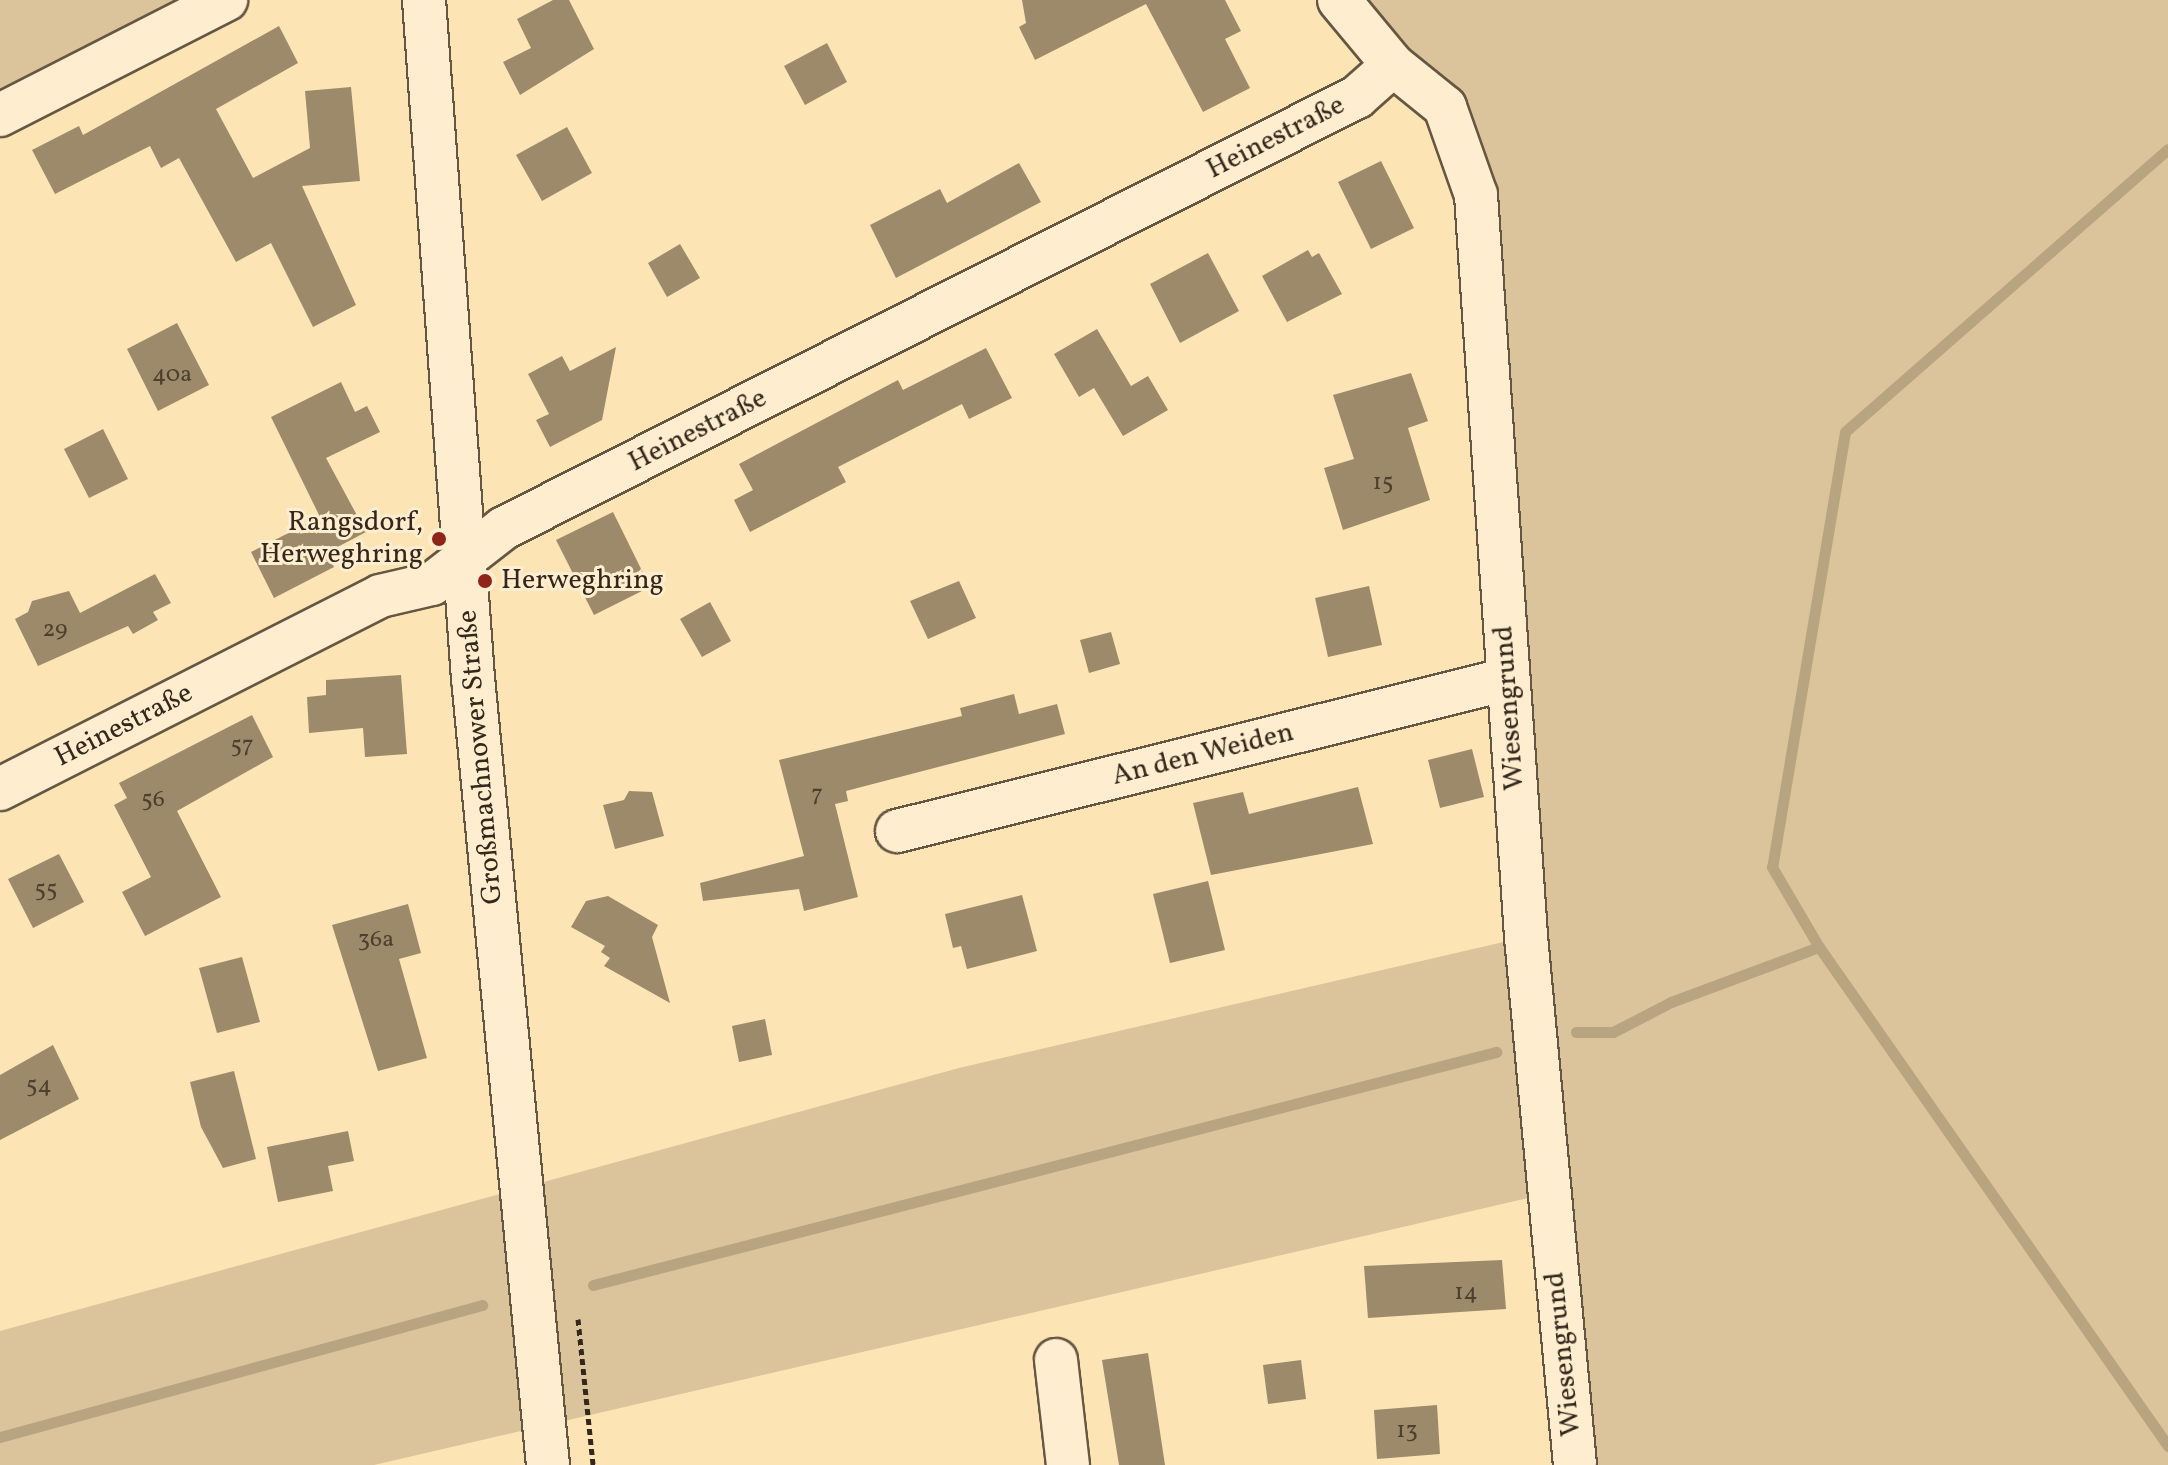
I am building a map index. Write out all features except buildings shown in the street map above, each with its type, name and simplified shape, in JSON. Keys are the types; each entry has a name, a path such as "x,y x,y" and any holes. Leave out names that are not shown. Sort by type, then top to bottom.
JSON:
{"street":[{"path":"0,115 226,0"},
{"name":"Großmachnower Straße","path":"424,0 465,560 548,1465"},
{"name":"Wiesengrund","path":"1339,0 1393,65 1445,107 1476,195 1547,1194 1575,1465"},
{"name":"Heinestraße","path":"0,789 380,596 432,584 504,528 1357,97 1393,65"},
{"name":"An den Weiden","path":"897,831 1508,679"},
{"path":"1056,1360 1068,1465"}],"path":[{"path":"577,1309 593,1465"}],"shaded area":[{"path":"0,0 189,0 0,99"},
{"path":"1341,0 2168,0 2168,1465 1589,1465 1546,1194 374,1465 0,1465 0,1331 959,1068 1525,937 1476,195 1445,107"}],"waterway":[{"path":"2168,149 1845,432 1772,867 1819,947 2168,1446"},
{"path":"1576,1032 1613,1032 1671,1002 1819,947"},
{"path":"593,1285 1496,1052"},
{"path":"0,1437 482,1305"}],"place":[{"name":"Rangsdorf, Herweghring","path":"439,539"},
{"name":"Herweghring","path":"485,581"}]}
